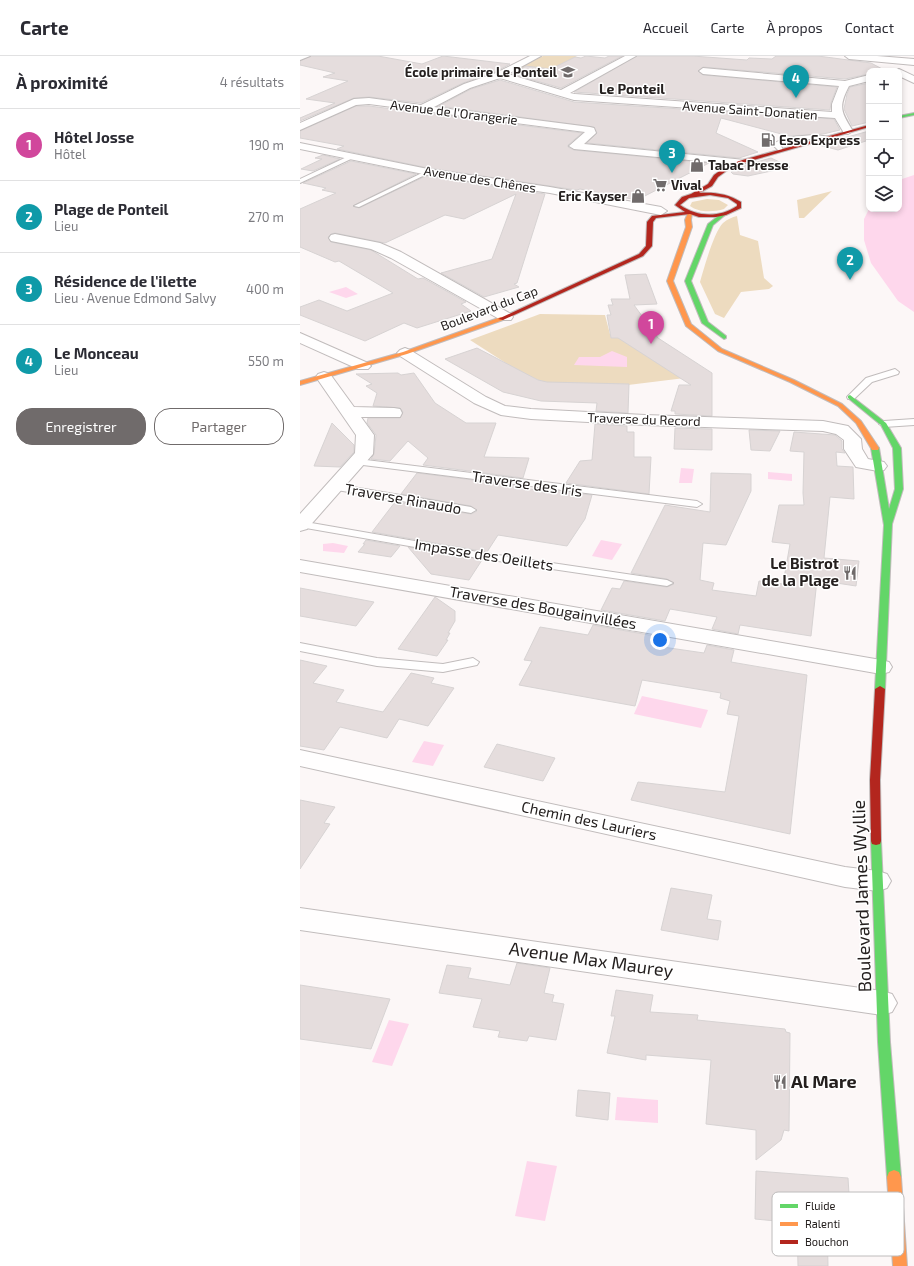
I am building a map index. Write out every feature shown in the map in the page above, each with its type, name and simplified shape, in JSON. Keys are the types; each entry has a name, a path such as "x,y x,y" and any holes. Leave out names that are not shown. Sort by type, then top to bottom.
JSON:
{"street":[{"path":"300,57 306,56"},
{"path":"423,108 467,86 499,75 537,56"},
{"path":"561,94 632,56"},
{"path":"849,56 914,62"},
{"path":"902,70 914,67"},
{"path":"703,72 845,84 866,79"},
{"path":"902,73 914,80"},
{"name":"Avenue Saint-Donatien","path":"499,75 510,76 574,98 837,115"},
{"path":"845,84 836,104 837,115 848,131"},
{"name":"Avenue de l'Orangerie","path":"300,127 359,101 590,130 591,133 574,146 741,162"},
{"path":"902,116 914,114"},
{"path":"658,214 677,205 680,200 691,196 710,185 716,176 727,168 741,162 866,127"},
{"name":"Avenue des Chênes","path":"300,146 428,172 520,187 550,190 658,214"},
{"path":"658,214 689,217 723,215 731,213 739,206 739,203 718,193 710,185"},
{"path":"691,196 710,194 729,197"},
{"path":"677,205 689,217"},
{"name":"Boulevard du Cap","path":"300,383 405,353 506,317 641,255 649,246 650,222 658,214"},
{"path":"723,215 711,224 697,254 688,280 705,323 730,342"},
{"name":"Boulevard James Wyllie","path":"689,217 689,227 670,281 688,324 720,350 792,381 840,405 875,429 897,448 899,489 888,525"},
{"path":"335,238 375,246 396,255 506,317"},
{"path":"678,299 695,298"},
{"path":"702,336 719,334"},
{"path":"300,337 363,366"},
{"name":"Traverse du Record","path":"405,353 480,400 501,410 531,414 622,419 823,426 842,430 852,439 853,449 862,463 878,466"},
{"path":"300,525 364,454 365,436 324,377"},
{"path":"792,381 810,378"},
{"name":"Boulevard James Wyllie","path":"847,395 875,429 878,466 888,525 875,780 882,1003 895,1192"},
{"path":"474,412 501,410"},
{"path":"348,412 394,413"},
{"name":"Traverse des Bougainvillées","path":"300,566 881,667"},
{"name":"Chemin des Lauriers","path":"300,758 845,877 878,881"},
{"name":"Avenue Max Maurey","path":"300,919 882,1003"},
{"name":"Boulevard James Wyllie","path":"899,1256 900,1266"}],"lane":[{"path":"300,181 351,157"},
{"path":"357,206 428,172"},
{"path":"847,395 869,380 896,372"},
{"path":"875,429 914,422"},
{"name":"Traverse des Iris","path":"358,462 606,494 697,504"},
{"name":"Traverse Rinaudo","path":"335,487 471,510"},
{"name":"Impasse des Oeillets","path":"300,525 478,555 667,583"},
{"path":"300,647 377,662 443,668 473,662"}],"shaded area":[{"path":"543,56 577,56 543,73 515,70"},
{"path":"914,175 914,312 898,301 871,263 864,240 864,219 868,212 902,212 902,179"},
{"path":"832,191 804,218 799,218 797,200"},
{"path":"707,199 719,200 728,205 724,209 716,211 702,211 690,206 692,202"},
{"path":"737,216 740,235 758,241 764,278 773,286 769,289 741,292 724,318 715,314 700,282 716,234 723,223"},
{"path":"346,287 358,294 346,298 329,292"},
{"path":"540,314 605,315 611,338 626,338 685,378 628,385 545,383 518,371 470,340"},
{"path":"612,351 627,357 627,367 574,365 579,357 600,357"},
{"path":"681,468 694,469 692,483 679,483"},
{"path":"768,472 792,474 792,481 768,479"},
{"path":"601,540 622,544 612,560 592,556"},
{"path":"333,543 348,546 344,553 323,551 323,544"},
{"path":"642,696 708,710 701,728 634,714"},
{"path":"424,741 444,745 433,766 412,762"},
{"path":"389,1020 409,1024 392,1066 372,1062"},
{"path":"617,1097 658,1100 658,1123 615,1120"},
{"path":"527,1161 557,1166 545,1221 515,1216"}],"building":[{"path":"311,56 378,56 422,64 443,56 510,64 495,72 463,83 421,103 369,97 354,98 300,121 300,118 335,103 306,99 348,81 323,77 335,73 300,65 300,61"},
{"path":"586,56 605,58 609,56 622,56 561,88 512,74 526,66 551,69 575,57 581,58"},
{"path":"637,56 692,56 747,60 749,58 772,59 776,56 818,56 871,63 880,68 866,68 866,75 845,79 703,67 698,71 703,75 837,87 830,110 574,92"},
{"path":"500,80 574,102 834,119 840,130 823,134 789,136 721,118 716,133 758,152 739,158 587,143 597,133 594,127 439,106 471,89"},
{"path":"866,84 866,123 852,126 844,109 850,87"},
{"path":"356,106 369,106 582,133 568,145 568,147 574,150 709,163 637,200 580,189 577,190 428,168 337,149 344,146 300,138 300,131"},
{"path":"866,132 866,141 838,150 819,145"},
{"path":"323,155 340,159 313,171 301,169 322,159 315,158"},
{"path":"771,158 790,167 748,176 733,174 731,172 746,165"},
{"path":"351,161 416,174 353,206 359,208 426,176 545,194 517,283 514,284 519,287 484,297 441,273 492,259 516,194 464,219 445,215 385,243 335,233 328,237 331,242 371,250 418,279 423,278 466,302 461,304 471,311 417,328 404,323 365,341 300,315 300,307 319,300 347,311 393,293 339,261 335,262 300,247 300,209 336,193 322,190 326,188 303,183"},
{"path":"646,274 657,304 634,305 658,338 712,373 712,416 675,414 675,411 671,411 679,385 691,385 618,338 611,338 607,315 611,315 608,305 613,305 611,299 630,299 625,275"},
{"path":"477,348 538,380 547,382 629,384 628,413 596,411 597,403 541,401 503,392 445,359"},
{"path":"398,373 401,375 414,373 435,403 466,423 496,423 484,457 529,458 523,478 423,465 428,458 408,441 390,461 371,459 374,454 376,435 367,423 368,418 400,418 403,412 400,408 373,406 377,393 366,386 372,384 356,374"},
{"path":"332,423 354,445 354,452 340,467 314,466"},
{"path":"595,424 627,426 627,432 634,432 634,457 651,457 649,494 566,483 580,461 592,460"},
{"path":"675,428 712,429 712,450 674,449"},
{"path":"749,430 780,431 770,451 751,450"},
{"path":"794,432 835,435 842,441 842,449 845,453 836,452 837,466 853,467 854,499 830,497 824,558 859,561 856,586 817,580 811,636 740,625 738,634 712,629 717,617 670,609 665,621 601,610 612,588 620,589 624,581 667,587 674,584 667,579 631,573 665,505 710,512 711,473 751,474 751,491 726,545 703,543 700,580 714,583 712,590 756,596 759,581 783,584 790,544 772,542 779,505 804,505 804,452 790,451"},
{"path":"417,473 521,486 520,488 592,495 585,519 567,546 498,535 487,552 372,532 395,502 471,514 477,511 471,506 401,494"},
{"path":"366,540 400,546 391,557 358,552 365,544 363,544"},
{"path":"408,547 482,560 469,580 431,574"},
{"path":"300,588 374,602 356,626 300,616"},
{"path":"435,597 455,611 455,621 448,633 450,633 446,640 448,640 437,656 398,649"},
{"path":"593,625 660,637 656,646 704,653 707,645 734,650 731,662 807,675 790,834 631,800 638,782 725,792 739,716 727,714 730,701 720,698 721,693 642,680 635,706 519,685 532,661 524,660 540,627 588,635"},
{"path":"300,660 327,666 313,683 344,690 336,702 383,712 411,673 434,678 431,683 454,688 428,726 399,719 387,738 340,727 324,750 300,746"},
{"path":"497,744 555,758 543,781 484,767"},
{"path":"300,800 335,807 324,823 330,824 300,869"},
{"path":"671,888 712,895 707,919 721,921 718,940 661,930"},
{"path":"517,963 550,968 544,993 554,995 552,1002 564,1004 556,1040 529,1036 527,1041 498,1037 500,1031 473,1027 482,999 439,993 447,965 471,968 468,978 510,985"},
{"path":"300,985 390,999 371,1049 300,1039"},
{"path":"616,990 653,995 650,1012 698,1015 697,1020 785,1029 786,1032 790,1033 789,1131 784,1130 781,1140 756,1160 756,1130 706,1124 711,1060 646,1055 646,1060 607,1053 615,1016 611,1016"},
{"path":"578,1090 610,1093 608,1120 576,1116"},
{"path":"756,1171 848,1178 849,1192 772,1192 772,1221 755,1219"},
{"path":"798,1256 828,1256 828,1266 798,1266"}],"traffic: fast":[{"path":"902,116 914,114"},
{"path":"723,215 711,224 688,281 705,323 724,337"},
{"path":"850,397 884,424 897,448 899,489 889,522"},
{"path":"875,448 888,525 880,689"},
{"path":"876,841 884,1042 894,1177"}],"traffic: slow":[{"path":"690,213 688,220 689,227 670,281 688,325 720,350 792,381 840,405 859,422 875,448"},
{"path":"300,383 405,353 501,319"},
{"path":"894,1177 895,1192"},
{"path":"899,1256 900,1266"}],"traffic: jam":[{"path":"691,196 710,185 716,176 727,168 741,162 866,127"},
{"path":"710,194 729,197 739,203 739,207 725,214 708,216 691,213 683,210 677,205 683,198 710,194"},
{"path":"501,319 641,255 649,246 650,222 654,217 690,213"},
{"path":"876,841 875,780 880,689"}],"place":[{"name":"École primaire Le Ponteil","path":"568,72"},
{"name":"Le Monceau","path":"796,98"},
{"name":"Esso Express","path":"768,140"},
{"name":"Tabac Presse","path":"697,165"},
{"name":"Résidence de l'ilette","path":"672,173"},
{"name":"Vival","path":"660,185"},
{"name":"Eric Kayser","path":"638,196"},
{"name":"Plage de Ponteil","path":"850,280"},
{"name":"Hôtel Josse","path":"651,344"},
{"name":"Le Bistrot de la Plage","path":"850,573"},
{"name":"Al Mare","path":"780,1082"}],"district":[{"name":"Le Ponteil","path":"632,89"}]}
